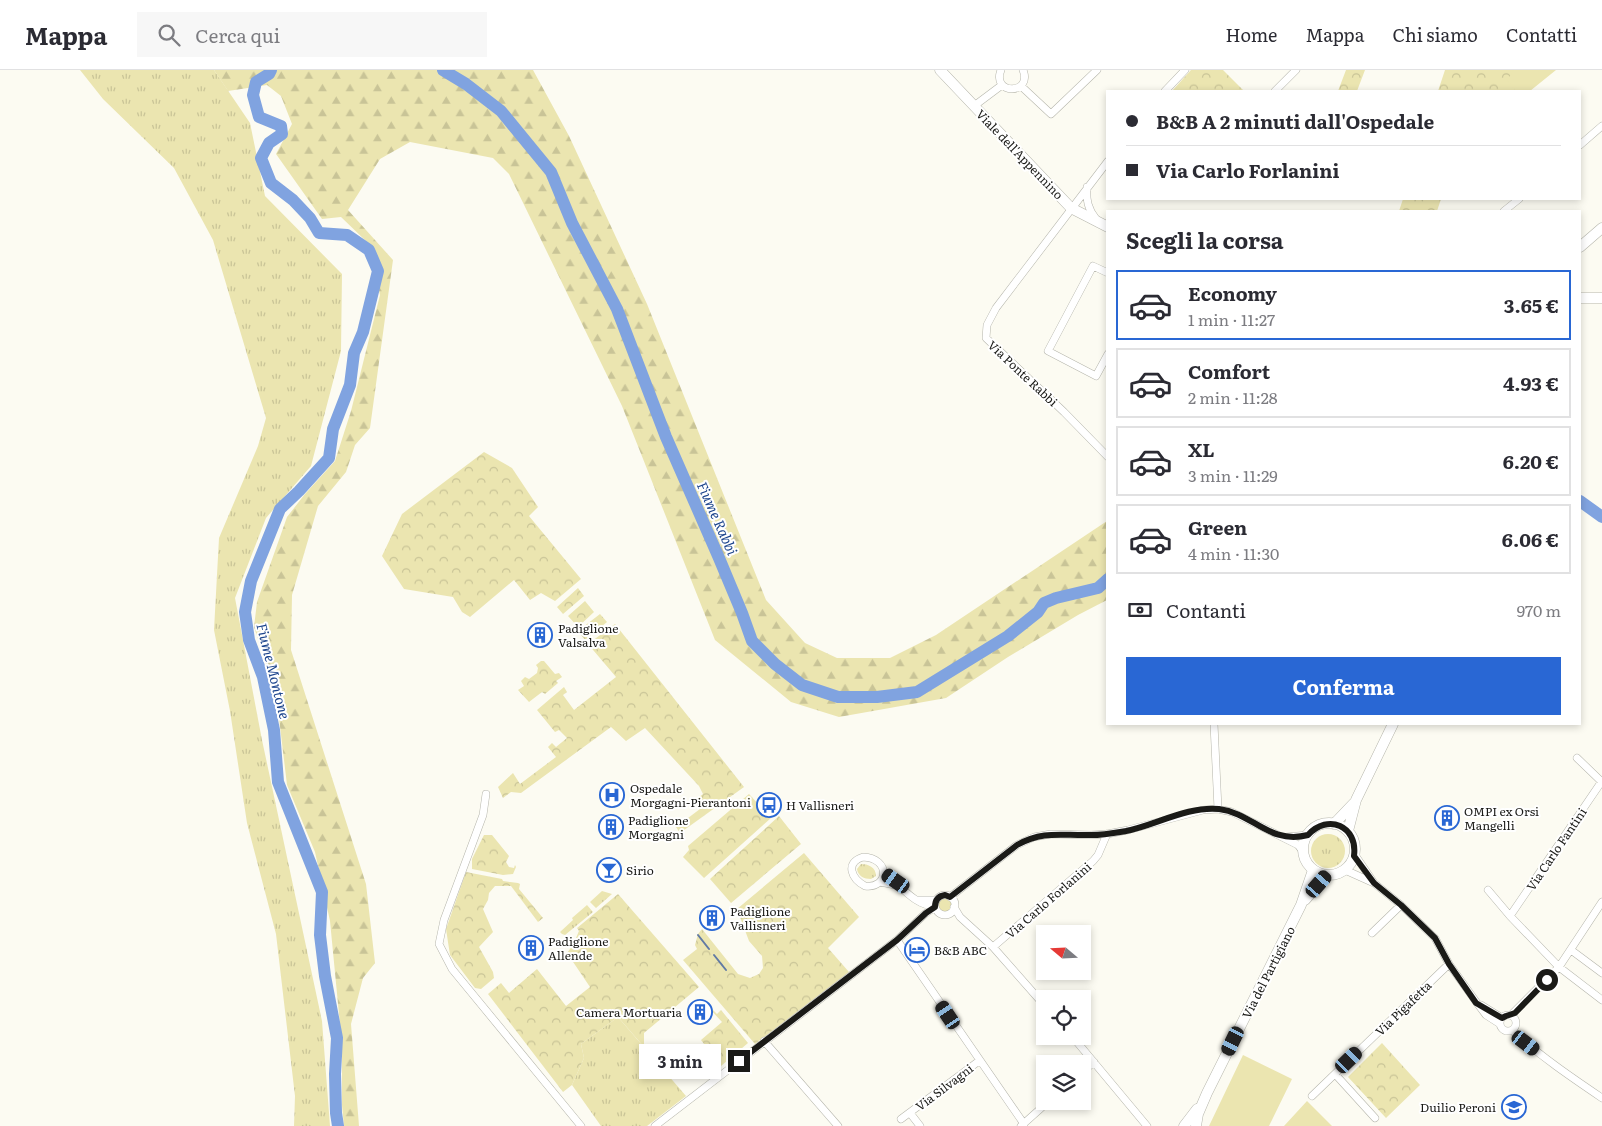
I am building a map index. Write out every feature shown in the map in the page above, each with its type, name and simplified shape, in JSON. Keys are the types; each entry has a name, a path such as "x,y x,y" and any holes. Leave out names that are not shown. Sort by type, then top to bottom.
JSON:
{"main road":[{"name":"Viale dell'Appennino","path":"940,70 1071,208 1104,225"},
{"path":"1581,246 1602,228"},
{"path":"1581,298 1602,298"},
{"path":"1348,832 1356,800 1393,725"},
{"path":"1334,824 1356,800"},
{"path":"1334,824 1341,826 1348,832 1354,843 1354,856 1351,864 1345,870 1333,875 1313,870 1304,853 1304,846 1308,835 1319,826 1334,824"},
{"name":"Via del Partigiano","path":"1196,1126 1198,1114 1207,1093 1302,905 1313,870"},
{"name":"Via del Partigiano","path":"1302,905 1327,875"},
{"name":"Via del Partigiano","path":"1184,1126 1207,1093"}],"street":[{"path":"1001,70 1000,78 1002,85 1009,89 1021,86 1024,79 1023,70"},
{"path":"1021,86 1051,114 1096,70"},
{"path":"1166,90 1185,70"},
{"path":"1277,90 1296,70"},
{"path":"974,106 1002,85"},
{"path":"1581,144 1602,126"},
{"path":"1071,208 1106,164"},
{"path":"1088,186 1087,203 1090,210 1104,225"},
{"path":"1505,210 1518,200"},
{"name":"Via Ponte Rabbi","path":"1071,208 996,308 987,324 986,338 1106,455"},
{"path":"1106,272 1092,266 1048,351 1096,376 1106,358"},
{"path":"1214,725 1218,809"},
{"path":"1577,758 1602,782"},
{"name":"Via Carlo Fantini","path":"1510,916 1602,782"},
{"path":"486,794 483,815 444,920 440,944 452,969 581,1126"},
{"path":"950,897 1025,840 1046,834 1108,834 1193,811 1218,809 1232,812 1298,845 1304,853"},
{"name":"Via Carlo Forlanini","path":"993,947 1093,861 1108,834"},
{"path":"1091,835 1100,850"},
{"path":"1284,838 1308,835"},
{"path":"1354,856 1374,883 1401,905 1435,938 1449,964 1476,1003 1501,1021 1505,1031 1513,1030 1516,1027 1517,1022 1511,1015"},
{"path":"900,886 880,882 870,886 861,883 854,876 853,865 858,858 872,858 882,865 884,873 900,886 917,900 935,905 944,914 960,917"},
{"path":"1345,870 1374,883"},
{"path":"880,882 884,873"},
{"path":"1488,890 1559,967 1602,1000"},
{"path":"656,1126 897,940 935,905 942,895 950,897 954,901 954,907 960,917 993,947 1036,996"},
{"path":"1501,1021 1506,1016 1511,1015 1559,967 1602,902"},
{"path":"1372,933 1401,905"},
{"path":"924,916 944,914 952,911 954,907"},
{"path":"897,940 1023,1125 1039,1110"},
{"path":"1571,950 1602,973"},
{"name":"Via Pigafetta","path":"1312,1096 1449,964"},
{"path":"1513,1030 1547,1059 1602,1098"},
{"path":"764,1041 838,1126"},
{"path":"1080,1045 1145,1123 1152,1126"},
{"name":"Via Silvagni","path":"901,1119 979,1061"},
{"path":"1335,1074 1375,1118"},
{"name":"Via Silvagni","path":"910,1112 920,1126"}],"green space":[{"path":"80,70 214,70 250,123 265,196 342,274 341,351 311,466 266,518 235,598 262,740 322,1021 330,1126 294,1126 295,1096 276,934 247,823 230,711 214,630 219,538 258,446 266,418 213,240 174,168 103,99"},
{"path":"214,70 533,70 569,136 647,304 766,600 805,643 837,658 890,658 936,635 1106,522 1106,601 1008,657 946,698 839,717 791,702 715,640 622,406 509,174 493,158 410,142 380,159 348,210 393,260 370,428 355,445 346,472 318,506 292,595 291,650 366,884 375,963 363,978 351,1024 359,1126 344,1126 342,1045 330,921 315,852 287,785 276,693 254,627 257,602 287,517 335,461 351,411 380,295 368,243 341,217 322,219 276,154 292,124 281,96 267,85 228,91"},
{"path":"1191,70 1223,70 1243,90 1173,90"},
{"path":"1346,70 1365,70 1357,90 1338,90"},
{"path":"1445,70 1556,70 1531,90 1438,90"},
{"path":"1514,70 1552,70 1528,90 1515,90 1507,80"},
{"path":"1403,200 1441,200 1437,210 1399,210"},
{"path":"484,452 512,468 538,507 529,516 581,579 555,601 541,593 530,600 514,580 470,617 462,612 453,597 404,589 382,556 402,514"},
{"path":"578,588 584,596 563,614 557,607"},
{"path":"585,601 594,612 578,627 568,616"},
{"path":"600,614 607,622 585,640 578,631"},
{"path":"615,624 744,787 680,833 676,827 700,809 693,802 703,794 699,786 645,728 626,741 611,727 521,793 511,792 503,798 498,787 513,773 520,784 556,757 548,747 552,743 556,747 567,738 559,730 555,732 537,710 564,687 567,692 563,695 574,710 616,677 588,644"},
{"path":"544,661 555,674 559,673 562,677 545,694 542,692 529,702 518,690 524,686 521,681 525,677 529,679 537,673 538,668 536,665"},
{"path":"749,794 771,818 704,878 683,857 689,850 688,846"},
{"path":"779,816 801,844 731,903 710,879"},
{"path":"1328,834 1335,835 1340,839 1344,844 1344,858 1340,863 1335,867 1328,868 1321,867 1316,863 1312,858 1311,851 1312,844 1316,839 1321,835"},
{"path":"484,835 492,835 509,856 506,862 509,867 514,868 515,865 516,867 513,874 503,875 472,869 472,859"},
{"path":"804,853 859,917 828,948 849,972 755,1044 683,960 697,949 695,945 698,934 702,929 738,974 750,978 759,974 763,968 762,956 749,941 737,909"},
{"path":"861,864 875,870 876,876 871,879 862,877 857,869"},
{"path":"466,872 520,884 519,889 543,918 538,922 511,886 495,886 489,893 488,900 483,909 493,932 479,947 493,972 494,978 481,989 475,988 450,955 446,929"},
{"path":"602,891 612,894 596,908 590,902"},
{"path":"618,894 699,987 644,1033 644,1047 618,1017 581,1044 584,1058 572,1085 563,1092 488,994 501,983 509,993 537,969 566,1006 590,987 567,953 579,931 577,928"},
{"path":"945,898 950,900 952,905 950,910 945,912 940,910 938,905 940,900"},
{"path":"587,905 593,912 565,935 562,934 560,932 573,920 572,918"},
{"path":"710,1007 717,1014 721,1010 748,1043 721,1066 701,1040 722,1022"},
{"path":"618,1017 686,1096 647,1126 601,1126 572,1085 584,1058 581,1044"},
{"path":"1382,1043 1420,1085 1386,1118 1348,1077"},
{"path":"1243,1055 1292,1079 1269,1126 1209,1126"},
{"path":"1307,1101 1332,1126 1284,1126"}],"waterway":[{"name":"Fiume Montone","path":"271,70 269,74 256,82 253,95 259,117 281,126 282,134 269,143 261,158 271,183 293,200 310,218 319,233 347,235 369,250 378,271 363,332 354,353 350,385 333,429 329,458 280,509 251,581 245,612 249,640 263,677 274,730 278,782 322,892 320,935 325,976 337,1038 335,1074 338,1126"},
{"name":"Fiume Rabbi","path":"443,70 466,84 501,111 551,172 572,223 617,309 666,437 719,558 752,641 775,664 802,685 838,697 877,697 917,692 1008,636 1038,612 1044,603 1056,598 1098,588 1106,581"},
{"name":"Fiume Rabbi","path":"1581,502 1602,517"},
{"path":"698,935 709,949"},
{"path":"714,955 726,970"}],"place":[{"name":"Padiglione Valsalva","path":"540,635"},
{"name":"Ospedale Morgagni-Pierantoni","path":"612,795"},
{"name":"H Vallisneri","path":"769,805"},
{"name":"OMPI ex Orsi Mangelli","path":"1447,818"},
{"name":"Padiglione Morgagni","path":"611,827"},
{"name":"Sirio","path":"609,870"},
{"name":"Padiglione Vallisneri","path":"712,918"},
{"name":"Padiglione Allende","path":"531,948"},
{"name":"B&B ABC","path":"917,950"},
{"name":"Camera Mortuaria","path":"700,1012"},
{"name":"Duilio Peroni","path":"1514,1107"}],"route":[{"path":"739,1061 897,940 935,907 936,900 940,896 950,897 1025,840 1046,834 1108,834 1193,811 1212,809 1232,812 1284,838 1308,835 1313,829 1326,824 1341,826 1352,837 1355,849 1354,856 1374,883 1401,905 1435,938 1449,964 1476,1003 1502,1018 1515,1013 1547,980"}]}
